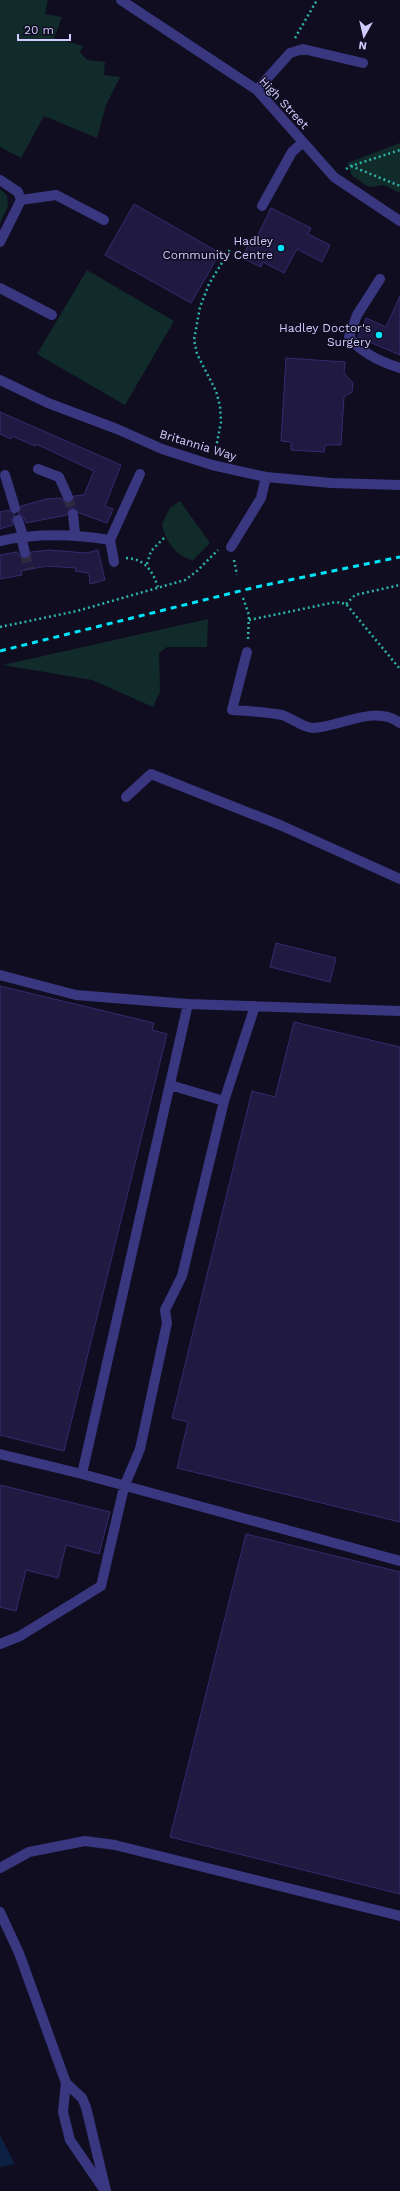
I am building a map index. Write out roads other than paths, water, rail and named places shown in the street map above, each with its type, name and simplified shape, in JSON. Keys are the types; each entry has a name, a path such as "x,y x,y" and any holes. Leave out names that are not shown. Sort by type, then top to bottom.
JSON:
{"street":[{"name":"High Street","path":"121,0 257,90 334,177 400,221"},
{"path":"257,90 290,53 303,49 333,54 363,63"},
{"path":"262,206 292,152 303,142"},
{"path":"0,180 18,192 21,200 0,242"},
{"path":"21,200 56,195 104,220"},
{"path":"380,279 356,315 349,337 357,348 387,364 400,368"},
{"path":"0,288 52,315"},
{"name":"Britannia Way","path":"0,380 48,403 117,429 162,449 212,465 266,477 331,483 400,486"},
{"path":"38,469 59,477 68,497"},
{"path":"114,559 110,540 140,474"},
{"path":"4,475 15,508"},
{"path":"231,547 261,498 266,477"},
{"path":"73,514 75,534"},
{"path":"18,520 25,554"},
{"path":"0,541 22,536 75,534 110,540"},
{"path":"247,652 232,710 260,712 283,716 312,728 367,716 394,718 400,723"},
{"path":"126,797 151,774 280,825 400,879"},
{"path":"0,974 76,995 188,1004 400,1011"},
{"path":"82,1474 188,1004"},
{"path":"0,1644 20,1636 102,1586 124,1487 140,1448 167,1323 165,1310 182,1276 224,1101 255,1006"},
{"path":"170,1085 224,1101"},
{"path":"0,1454 82,1474 124,1487 400,1561"},
{"path":"0,1868 29,1852 85,1841 115,1845 400,1916"},
{"path":"0,1912 19,1954 66,2083 82,2098 86,2107 106,2191"},
{"path":"66,2083 62,2112 70,2140 106,2191"}],"water":[{"path":"0,2135 15,2164 0,2167"}],"tunnel":[{"path":"68,497 73,514"},
{"path":"25,553 29,569"}],"railway":[{"path":"0,651 256,587 400,557"}],"place":[{"name":"Hadley Community Centre","path":"281,248"},
{"name":"Hadley Doctor's Surgery","path":"379,335"}]}
